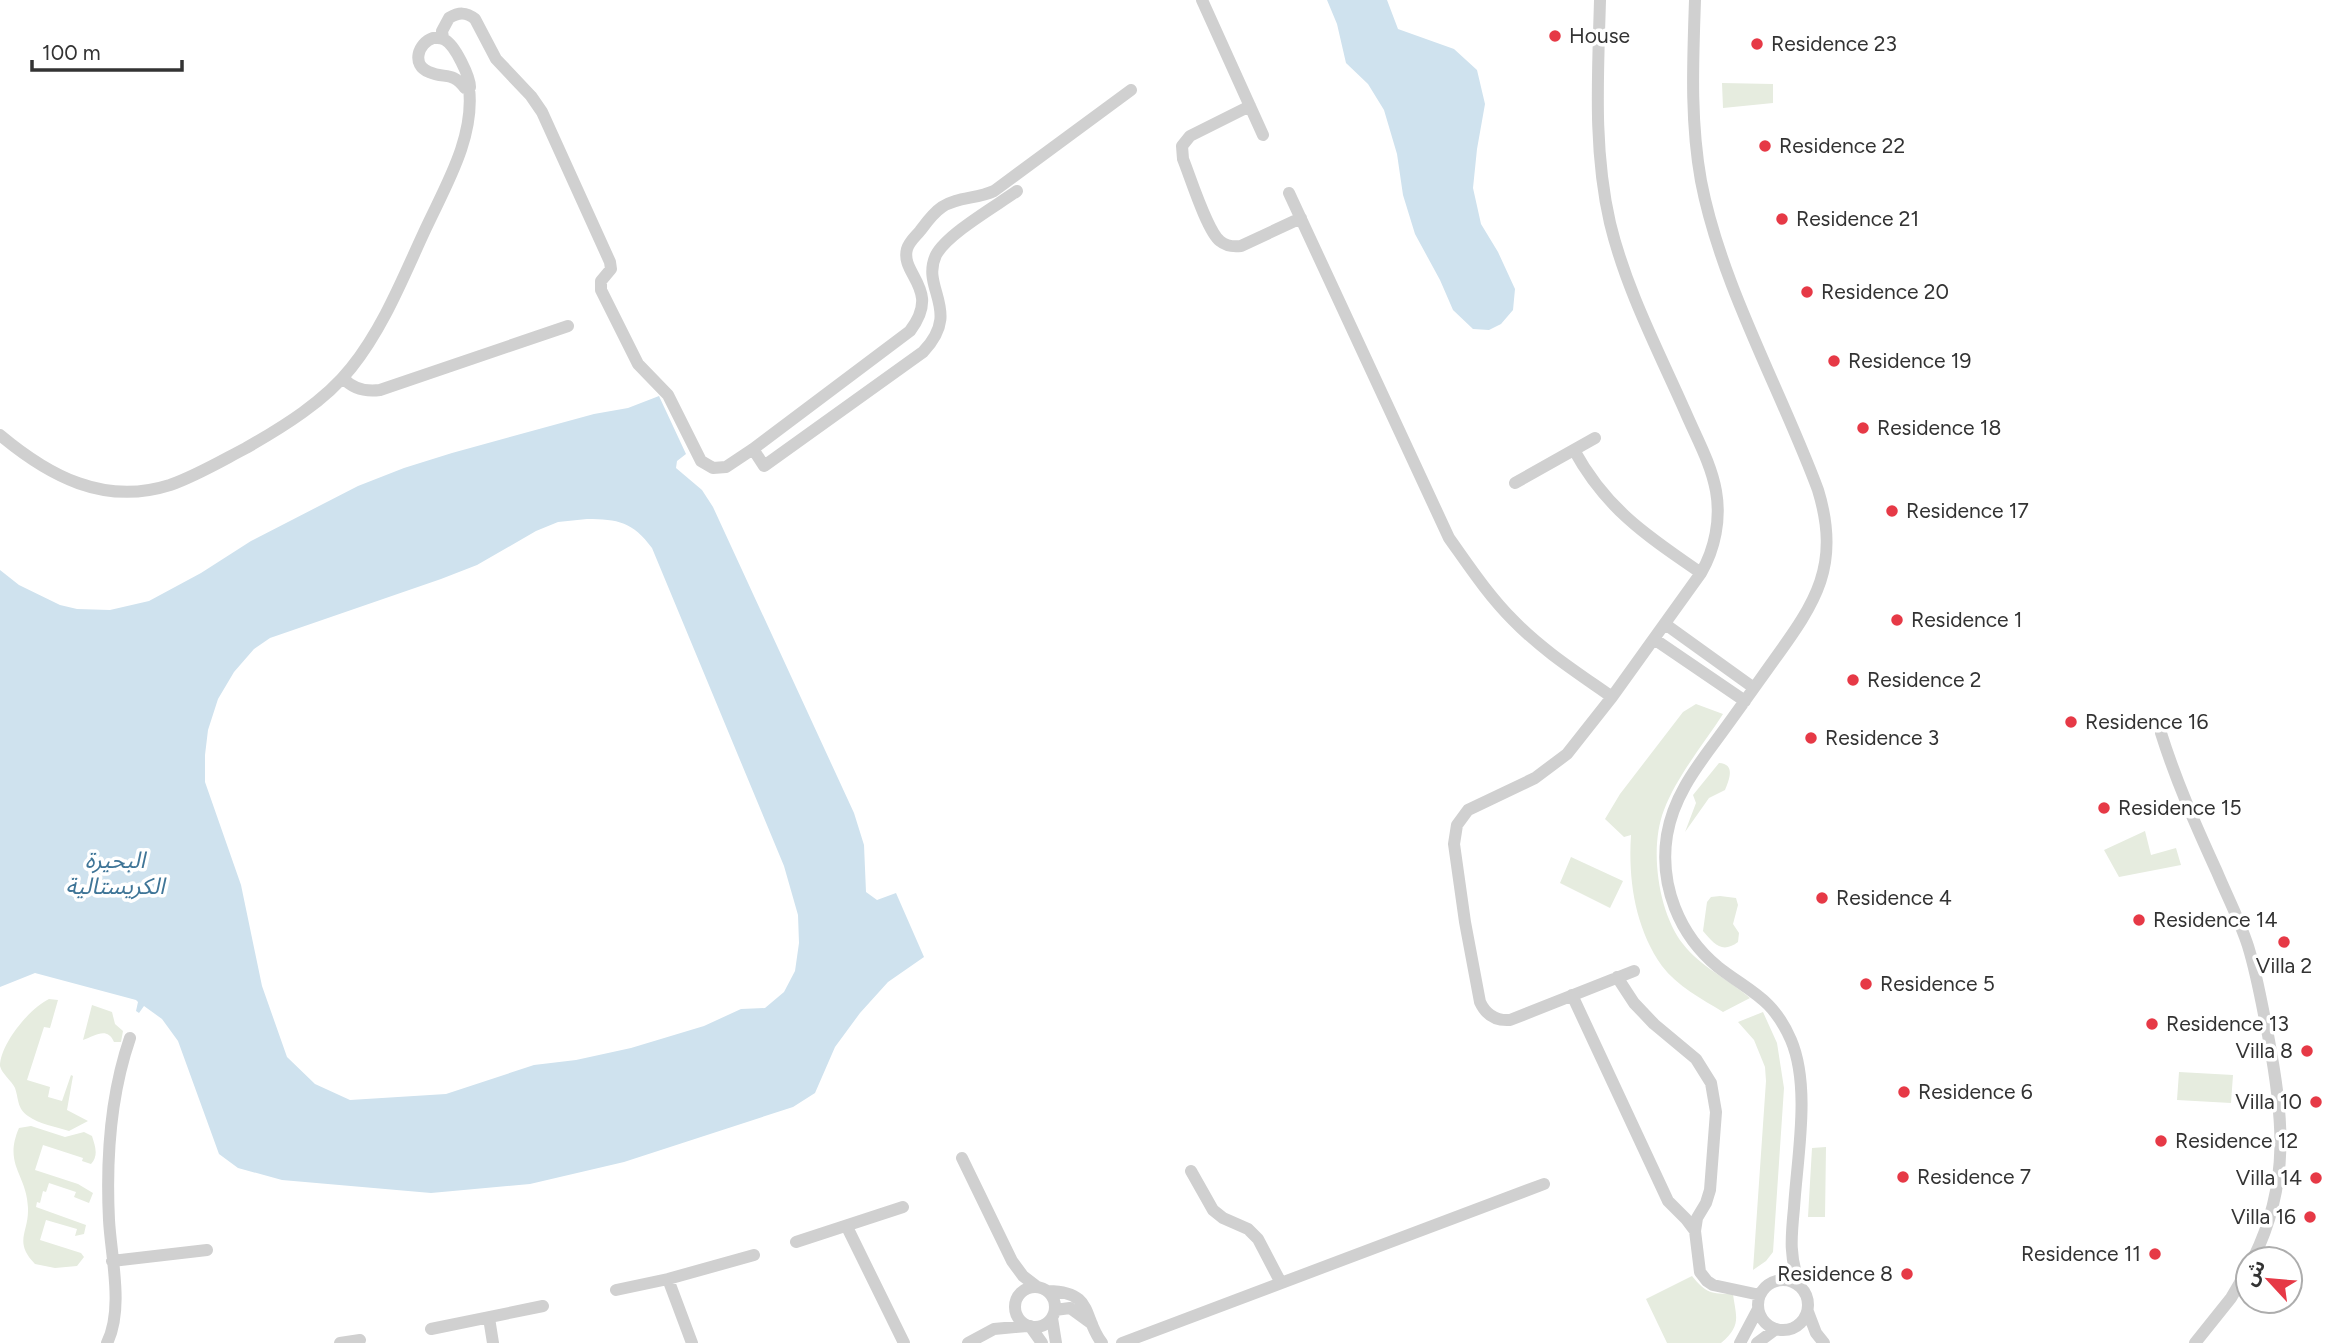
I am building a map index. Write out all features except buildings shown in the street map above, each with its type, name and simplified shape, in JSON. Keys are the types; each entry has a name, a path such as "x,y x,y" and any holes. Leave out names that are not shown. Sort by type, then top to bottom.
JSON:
{"street":[{"path":"1202,0 1263,135"},
{"path":"1600,0 1596,115 1605,201 1629,284 1713,479 1717,503 1716,528 1711,553 1700,573 1612,697 1567,754 1535,778 1468,810 1460,820 1454,838 1471,960 1480,1002 1496,1019 1510,1020 1634,971"},
{"path":"1695,0 1693,116 1698,162 1707,204 1726,267 1814,479 1823,506 1827,532 1824,573 1812,605 1682,791 1669,826 1665,864 1675,909 1689,936 1708,958 1756,992 1773,1010 1787,1031 1796,1054 1802,1091 1790,1253 1800,1286 1808,1298 1808,1312 1822,1341"},
{"path":"0,435 45,469 78,484 112,491 157,489 187,478 252,444 299,414 343,378 359,359 384,315 450,176 468,127 471,82 449,43 443,38 442,31 449,18 462,13 475,19 496,60 531,96 542,112 610,261 611,269 601,281 601,290 638,365 668,395 701,461 713,468 726,467 753,449 914,325 922,298 919,284 907,261 907,252 910,244 936,211 951,203 978,198 994,191 1131,90"},
{"path":"443,38 429,39 422,44 418,57 421,65 431,73 452,76 469,88"},
{"path":"1250,106 1189,136 1182,146 1183,159 1212,231 1222,243 1241,246 1301,218"},
{"path":"753,449 764,466 923,352 933,340 940,319 940,304 932,275 937,254 952,237 1017,191"},
{"path":"1289,193 1449,538 1485,589 1521,628 1560,661 1612,697"},
{"path":"343,378 349,385 360,390 380,390 568,326"},
{"path":"1515,483 1595,438"},
{"path":"1574,450 1592,481 1627,520 1700,573"},
{"path":"1665,624 1754,688"},
{"path":"1654,639 1745,701"},
{"path":"1697,668 1707,654"},
{"path":"2161,733 2180,789 2247,944 2258,982 2274,1068 2281,1121 2282,1156 2274,1205 2258,1245"},
{"path":"1616,977 1634,1003 1654,1024 1696,1059 1711,1083 1716,1112 1710,1191 1697,1219 1695,1231 1699,1268 1713,1285 1760,1294"},
{"path":"1572,995 1668,1201 1695,1231"},
{"path":"107,1343 114,1323 108,1178 111,1124 121,1066 130,1038"},
{"path":"962,1158 1012,1261 1023,1276 1053,1297 1056,1343"},
{"path":"1191,1171 1213,1210 1223,1218 1248,1229 1258,1239 1281,1283"},
{"path":"1122,1343 1544,1184"},
{"path":"796,1242 903,1207"},
{"path":"1683,1215 1702,1211"},
{"path":"847,1227 904,1343"},
{"path":"112,1261 207,1250"},
{"path":"1740,1342 1758,1309 1760,1294 1765,1286 1773,1281 1790,1253"},
{"path":"616,1290 668,1279 754,1255"},
{"path":"1012,1261 1017,1316 1042,1343"},
{"path":"668,1279 692,1343"},
{"path":"1773,1281 1788,1280 1800,1286"},
{"path":"995,1329 1025,1289 1042,1288 1065,1293 1077,1299 1089,1313 1102,1343"},
{"path":"2195,1343 2234,1293"},
{"path":"430,1329 543,1306"},
{"path":"968,1343 995,1329 1042,1326 1054,1314 1070,1308 1092,1324"},
{"path":"1758,1309 1764,1322 1776,1329 1792,1329 1822,1341"},
{"path":"1792,1329 1803,1321 1808,1312"},
{"path":"489,1318 493,1343"},
{"path":"1757,1343 1776,1329"},
{"path":"340,1343 359,1340"}],"shaded area":[{"path":"1722,83 1773,84 1773,103 1723,108"},
{"path":"1696,704 1723,714 1669,797 1659,825 1658,879 1667,915 1683,944 1698,959 1750,998 1723,1012 1690,992 1662,966 1645,936 1635,903 1631,835 1624,837 1605,819 1620,794 1683,712"},
{"path":"1719,763 1729,769 1725,790 1709,798 1685,832 1696,803 1693,795"},
{"path":"2145,831 2151,855 2176,848 2181,865 2119,877 2104,850"},
{"path":"1571,857 1623,881 1610,908 1560,883"},
{"path":"1711,897 1736,898 1738,905 1733,924 1739,933 1738,942 1727,947 1719,946 1703,931 1707,902"},
{"path":"49,999 58,1000 50,1028 44,1027 27,1080 50,1087 48,1097 62,1101 71,1075 73,1076 67,1110 88,1121 69,1131 37,1121 24,1113 15,1088 0,1066 5,1048 17,1028 33,1010"},
{"path":"92,1005 112,1012 115,1024 123,1031 121,1042 114,1042 104,1033 83,1040"},
{"path":"1763,1012 1777,1043 1784,1088 1773,1252 1753,1270 1766,1081 1765,1067 1754,1040 1738,1022"},
{"path":"2179,1072 2233,1075 2231,1103 2177,1100"},
{"path":"31,1126 65,1137 84,1132 92,1136 96,1154 91,1164 82,1161 83,1158 43,1145 35,1170 78,1184 93,1193 89,1203 74,1197 76,1192 49,1183 46,1192 43,1191 40,1203 37,1202 36,1207 86,1225 84,1234 75,1236 77,1229 46,1220 40,1240 81,1253 84,1257 77,1266 55,1268 35,1264 28,1256 23,1243 28,1217 27,1196 14,1151 19,1128"},
{"path":"1826,1147 1825,1217 1808,1217 1812,1148"},
{"path":"1692,1276 1710,1291 1733,1294 1735,1326 1721,1343 1667,1343 1646,1299"}],"water":[{"path":"1327,0 1387,0 1398,29 1454,49 1477,70 1485,104 1473,188 1481,224 1515,289 1513,310 1501,324 1489,330 1473,329 1453,310 1415,234 1403,195 1397,154 1384,110 1368,84 1346,63 1337,24"},
{"name":"البحيرة الكريستالية","path":"659,396 686,454 677,461 676,468 702,490 713,507 854,813 864,845 866,892 877,900 896,893 924,957 888,982 860,1013 835,1047 815,1093 793,1107 624,1162 530,1184 431,1193 282,1180 238,1168 219,1154 178,1041 162,1019 144,1006 139,1013 136,1011 136,1000 35,973 0,987 0,570 19,585 60,605 77,609 110,610 149,601 201,573 251,541 358,486 452,453 594,414 628,408","holes":["598,519 616,521 631,527 652,548 784,866 798,915 799,943 795,971 784,992 765,1008 741,1009 704,1026 631,1048 576,1060 534,1065 446,1094 350,1100 315,1084 287,1057 262,986 241,885 205,782 208,730 218,699 234,672 254,649 270,638 477,565 536,531 558,522"]}],"place":[{"name":"House","path":"1555,36"},
{"name":"Residence 23","path":"1757,44"},
{"name":"Residence 22","path":"1765,146"},
{"name":"Residence 21","path":"1782,219"},
{"name":"Residence 20","path":"1807,292"},
{"name":"Residence 19","path":"1834,361"},
{"name":"Residence 18","path":"1863,428"},
{"name":"Residence 17","path":"1892,511"},
{"name":"Residence 1","path":"1897,620"},
{"name":"Residence 2","path":"1853,680"},
{"name":"Residence 16","path":"2071,722"},
{"name":"Residence 3","path":"1811,738"},
{"name":"Residence 15","path":"2104,808"},
{"name":"Residence 4","path":"1822,898"},
{"name":"Residence 14","path":"2139,920"},
{"name":"Villa 2","path":"2284,942"},
{"name":"Residence 5","path":"1866,984"},
{"name":"Residence 13","path":"2152,1024"},
{"name":"Villa 8","path":"2307,1051"},
{"name":"Residence 6","path":"1904,1092"},
{"name":"Villa 10","path":"2316,1102"},
{"name":"Residence 12","path":"2161,1141"},
{"name":"Residence 7","path":"1903,1177"},
{"name":"Villa 14","path":"2316,1178"},
{"name":"Villa 16","path":"2310,1217"},
{"name":"Residence 11","path":"2155,1254"},
{"name":"Residence 8","path":"1907,1274"}]}
